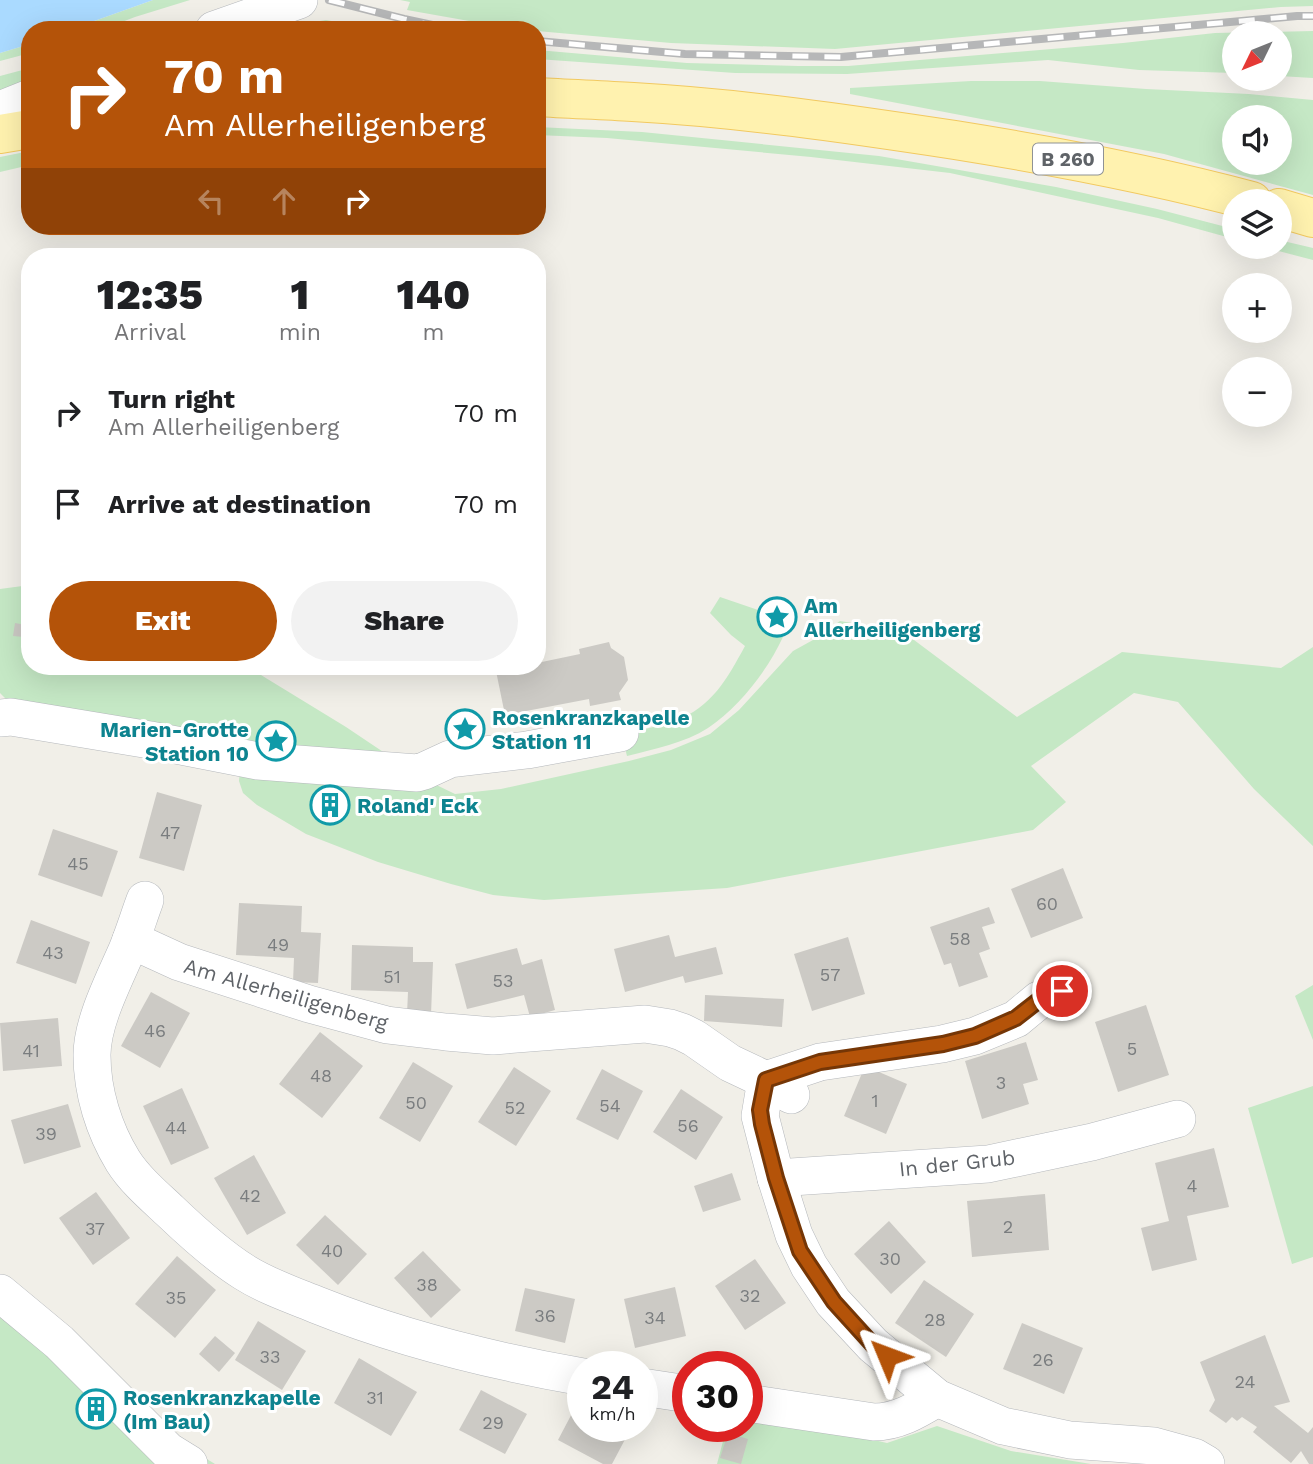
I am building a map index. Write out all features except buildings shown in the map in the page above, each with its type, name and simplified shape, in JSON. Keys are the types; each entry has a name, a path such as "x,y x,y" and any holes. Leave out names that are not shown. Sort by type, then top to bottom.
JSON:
{"main road":[{"name":"B 260","path":"546,97 635,102 881,129 1045,155 1222,193"},
{"path":"0,134 21,130"},
{"path":"1292,212 1313,218"}],"street":[{"path":"240,21 299,0"},
{"path":"0,110 21,102"},
{"path":"0,718 11,717 258,761 417,773 450,760 527,751 620,733"},
{"path":"145,900 102,1008 93,1046 93,1060 96,1092 109,1134 125,1164 148,1191 220,1255 268,1286 348,1317 444,1348 567,1374"},
{"name":"Am Allerheiligenberg","path":"131,940 179,962 309,1004 387,1025 493,1035 645,1024 670,1028 694,1038 730,1063 779,1088"},
{"path":"1062,991 1039,1000 1016,1018 975,1036 943,1044 820,1062 779,1088 760,1116 776,1178 800,1251 834,1302 873,1345 937,1398 1018,1430 1070,1440 1154,1446 1194,1457 1206,1464"},
{"name":"In der Grub","path":"776,1178 988,1164 1092,1142 1177,1119"},
{"path":"0,1293 59,1342 168,1451 189,1464"},
{"path":"763,1406 886,1422 901,1418 937,1398"}],"green space":[{"path":"153,0 190,0 125,21 94,21"},
{"path":"400,0 1313,0 1313,6 835,49 671,43 546,32 546,21 469,21 407,10 410,2"},
{"path":"1292,31 1313,31 1313,78 1292,77"},
{"path":"1222,33 1222,73 1139,70 1048,60 847,74 735,73 546,60 546,51 687,63 848,66"},
{"path":"21,47 21,55 0,61 0,53"},
{"path":"21,70 21,83 0,91 0,76"},
{"path":"971,81 1040,81 1313,100 1313,195 1240,175 1292,175 1292,105 1222,105 1222,170 1164,154 850,94 850,88"},
{"path":"546,127 642,132 879,156 1056,187 1157,209 1222,226 1222,236 1158,218 950,173 607,138 546,135"},
{"path":"21,153 21,167 0,172 0,157"},
{"path":"1292,243 1313,248 1313,260 1292,255"},
{"path":"21,586 21,675 261,675 422,778 455,794 501,789 629,761 671,750 710,734 739,710 793,651 840,621 902,631 1017,717 1122,652 1281,668 1313,647 1313,846 1254,789 1178,702 1134,693 1031,766 1066,802 1033,830 727,888 544,900 493,895 378,862 306,834 257,805 243,793 239,781 240,769 15,708 0,693 0,589"},
{"path":"720,597 772,616 783,637 776,650 742,699 708,728 679,742 627,756 623,740 642,730 675,721 699,708 717,691 732,670 745,646 710,613"},
{"path":"1313,985 1313,1040 1295,996"},
{"path":"1313,1086 1313,1257 1292,1264 1248,1108"},
{"path":"0,1278 174,1439 215,1464 0,1464"},
{"path":"763,1421 831,1430 887,1443 937,1426 1011,1451 1091,1464 717,1464 723,1442 763,1442"}],"water":[{"path":"0,0 153,0 94,21 21,21 21,47 0,53"}],"railway":[{"path":"329,0 413,21"},
{"path":"546,42 685,54 841,57 1313,16"}],"place":[{"name":"Am Allerheiligenberg","path":"777,617"},
{"name":"Rosenkranzkapelle Station 11","path":"465,729"},
{"name":"Marien-Grotte Station 10","path":"276,741"},
{"name":"Roland' Eck","path":"330,805"},
{"name":"Rosenkranzkapelle (Im Bau)","path":"96,1409"}],"route":[{"path":"887,1356 873,1345 834,1302 800,1251 776,1178 760,1116 766,1080 820,1062 943,1044 975,1036 1003,1025 1039,1000 1062,991"}]}
